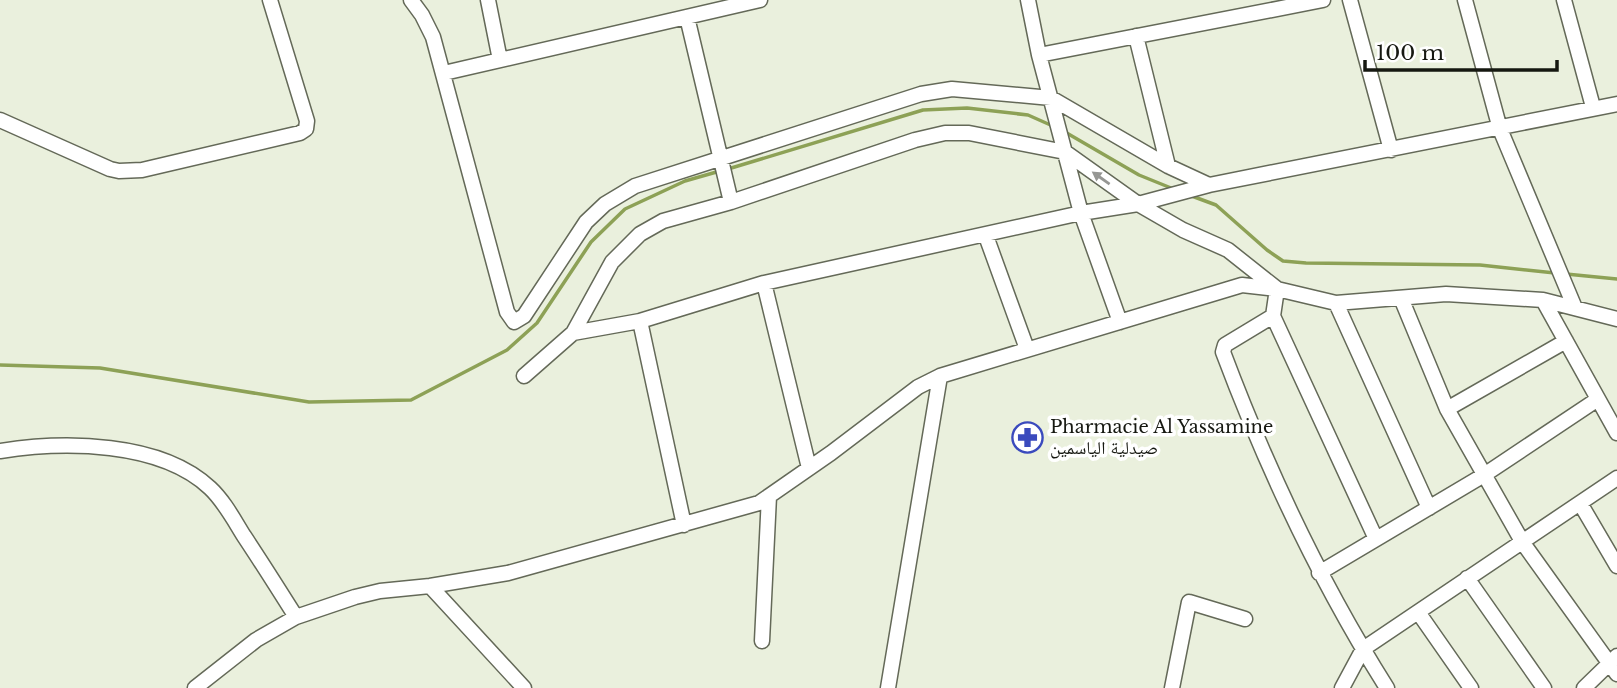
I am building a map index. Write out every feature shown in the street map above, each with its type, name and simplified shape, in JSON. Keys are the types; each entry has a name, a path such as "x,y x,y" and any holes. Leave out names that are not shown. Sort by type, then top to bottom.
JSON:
{"street":[{"path":"0,120 120,171 142,170 300,133 306,129 307,121 270,0"},
{"path":"411,0 433,37 507,312 514,322 524,316 586,222 605,204 635,186 921,94 952,89 1052,103 1168,166 1209,185"},
{"path":"488,0 500,60"},
{"path":"444,73 687,17 717,5 760,0"},
{"path":"1028,0 1081,213 1120,322"},
{"path":"1040,55 1322,0"},
{"path":"1350,0 1391,150"},
{"path":"1465,0 1500,129 1575,308"},
{"path":"1563,0 1593,107"},
{"path":"687,17 731,202"},
{"path":"1136,36 1168,166"},
{"path":"573,333 640,321 764,283 1081,213 1138,204 1209,185 1617,104"},
{"path":"524,376 573,333 612,262 640,234 663,222 915,140 945,134 969,133 1064,147 1138,204 1183,230 1228,250 1277,289"},
{"path":"986,236 1027,349"},
{"path":"764,283 809,468"},
{"path":"195,688 256,640 296,617 380,591 508,573 759,503 918,387 940,376 1242,285 1277,289 1336,303 1446,294 1543,300 1617,319"},
{"path":"1277,289 1273,316 1376,540"},
{"path":"1401,298 1447,409 1523,543 1614,665 1584,688"},
{"path":"1543,300 1617,433"},
{"path":"1336,303 1429,508"},
{"path":"1273,316 1225,345 1223,352 1252,429 1319,573 1387,688"},
{"path":"640,321 684,525"},
{"path":"1447,409 1566,341"},
{"path":"888,688 940,376"},
{"path":"1319,573 1485,475 1598,399"},
{"path":"0,450 46,446 99,447 152,457 185,469 211,489 230,514 296,617"},
{"path":"1342,688 1363,649 1617,478"},
{"path":"762,640 768,496"},
{"path":"1580,503 1617,566"},
{"path":"1467,578 1544,688"},
{"path":"430,586 524,688"},
{"path":"1172,688 1189,602 1245,619"},
{"path":"1418,612 1471,688"}],"waterway":[{"path":"728,169 923,110 967,108 1028,115 1055,127"},
{"path":"1065,132 1139,175 1176,190"},
{"path":"0,365 100,368 309,402 411,400 507,350 537,323 591,242 625,209 685,181 720,171"},
{"path":"1189,195 1216,205 1283,261 1480,265 1555,273"},
{"path":"1566,274 1617,279"}],"place":[{"name":"Pharmacie Al Yassamine صيدلية الياسمين","path":"1027,437"}]}
